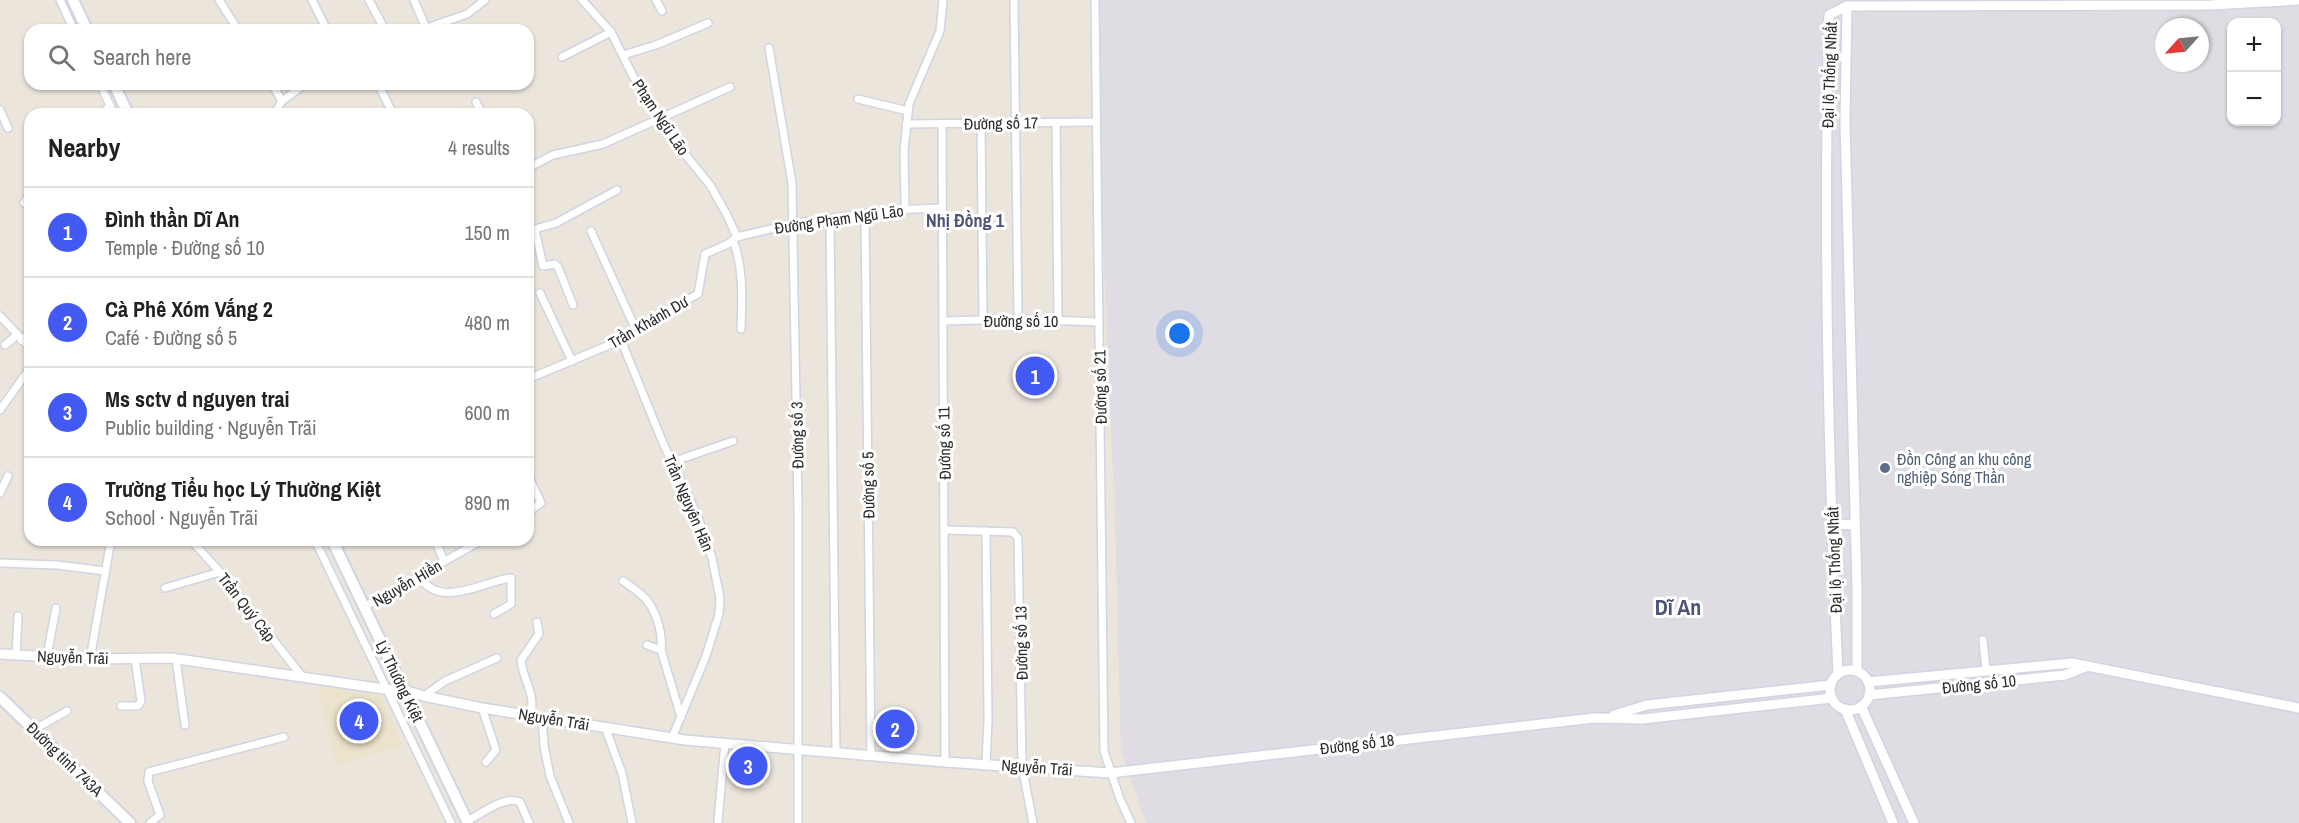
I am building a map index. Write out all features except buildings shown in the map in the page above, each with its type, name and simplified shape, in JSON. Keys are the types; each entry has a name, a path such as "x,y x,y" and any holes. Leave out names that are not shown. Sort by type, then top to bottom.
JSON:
{"main road":[{"path":"73,0 84,24"},
{"path":"117,90 125,108"},
{"name":"Lý Thường Kiệt","path":"335,546 467,822"},
{"name":"Đường tỉnh 743A","path":"0,697 130,823"}],"street":[{"path":"60,0 71,24"},
{"path":"219,0 234,24"},
{"path":"312,0 324,24"},
{"path":"369,0 382,24"},
{"path":"414,0 421,24"},
{"path":"445,24 467,14 485,0"},
{"name":"Phạm Ngũ Lão","path":"582,0 611,32 659,118 710,185 727,214 735,238 742,278 741,330"},
{"path":"656,0 662,11"},
{"path":"905,208 904,150 908,111 913,92 940,31 943,0"},
{"path":"1014,0 1018,319"},
{"name":"Đường số 21","path":"1095,0 1104,751 1110,773 1131,823"},
{"path":"1847,6 2211,3 2299,0"},
{"name":"Đại lộ Thống Nhất","path":"1838,674 1831,447 1827,176 1828,72 1829,15 1847,6 1846,176 1857,671"},
{"path":"623,55 656,45 708,23"},
{"path":"562,57 611,32"},
{"name":"Đường số 3","path":"769,48 792,183 798,508 798,823"},
{"path":"1828,72 1846,72"},
{"path":"534,165 553,155 603,144 730,87"},
{"path":"103,90 111,108"},
{"path":"276,90 282,101"},
{"path":"278,108 282,101 298,90"},
{"path":"381,90 390,108"},
{"path":"858,99 908,111"},
{"path":"476,102 479,108"},
{"path":"107,108 110,105"},
{"path":"0,110 8,128"},
{"path":"1056,122 1058,321"},
{"name":"Đường số 17","path":"906,124 1095,122"},
{"path":"981,123 983,320"},
{"name":"Đường số 11","path":"942,124 945,762"},
{"path":"1827,176 1846,176"},
{"path":"534,233 617,190"},
{"name":"Đường Phạm Ngũ Lão","path":"735,238 791,224 905,208 942,208"},
{"name":"Đường số 5","path":"865,214 871,756"},
{"path":"831,219 836,752"},
{"path":"591,231 636,330"},
{"path":"534,236 543,266 555,264 558,267 573,306"},
{"name":"Trần Khánh Dư","path":"534,377 621,340 698,294 705,254 728,244 735,238"},
{"path":"1828,263 1848,265"},
{"path":"540,293 572,361"},
{"path":"0,316 24,342"},
{"name":"Đường số 10","path":"943,321 1018,319 1099,322"},
{"path":"5,345 24,335"},
{"name":"Trần Nguyên Hãn","path":"621,340 672,462 697,514 711,558 720,598 719,614 705,656 672,738"},
{"path":"0,410 24,376"},
{"path":"672,462 733,441"},
{"path":"1831,447 1853,448"},
{"path":"0,493 8,476"},
{"path":"534,488 541,503 534,508"},
{"path":"1833,524 1855,525"},
{"name":"Đường số 13","path":"945,530 1017,534 1022,766 1033,823"},
{"path":"986,531 988,720 986,764"},
{"path":"90,659 110,546"},
{"name":"Trần Quý Cáp","path":"196,546 220,572 301,675"},
{"path":"318,546 451,823"},
{"path":"438,546 444,561"},
{"name":"Nguyễn Hiền","path":"364,607 471,546"},
{"path":"0,563 57,565 105,571"},
{"path":"165,588 220,572"},
{"path":"419,575 425,583 452,594 511,578 511,604 494,614"},
{"path":"623,581 650,603 660,632 661,650 681,717"},
{"path":"47,656 56,608"},
{"path":"16,655 18,616"},
{"path":"530,715 534,703 521,668 521,660 539,634 537,622"},
{"path":"1983,640 1986,671"},
{"path":"647,645 661,650"},
{"name":"Nguyễn Trãi","path":"0,654 90,659 176,659 405,690 482,708 672,738 945,762 1110,773"},
{"path":"424,696 445,681 497,658"},
{"path":"121,706 138,706 141,701 135,659"},
{"path":"176,659 185,725"},
{"name":"Đường số 10","path":"1868,682 2072,663 2299,708"},
{"name":"Đường số 10","path":"1869,695 2065,675 2088,666"},
{"path":"1846,670 1857,671 1868,682 1869,695 1861,706 1845,709 1837,705 1832,698 1831,685 1838,674 1846,670"},
{"name":"Đường số 18","path":"1604,717 1647,705 1831,685"},
{"path":"1734,696 1734,708"},
{"name":"Đường số 18","path":"1110,773 1604,717 1642,718 1832,698"},
{"path":"1861,706 1914,823"},
{"path":"482,708 496,750 486,762"},
{"path":"1845,709 1893,823"},
{"path":"35,729 68,711"},
{"path":"542,717 544,746 550,776 569,823"},
{"path":"605,727 622,773 632,823"},
{"path":"150,823 160,815 148,781 149,772 284,737"},
{"path":"718,821 725,743"},
{"path":"467,822 501,802 515,800 520,801 529,823"}],"shaded area":[{"path":"1092,0 2299,0 2299,823 1146,823 1121,751 1115,516"},
{"path":"318,686 381,695 403,746 336,765"}],"place":[{"name":"Đình thần Dĩ An","path":"1035,376"},
{"name":"Đồn Công an khu công nghiệp Sóng Thần","path":"1885,468"},
{"name":"Trường Tiểu học Lý Thường Kiệt","path":"359,721"},
{"name":"Cà Phê Xóm Vắng 2","path":"895,729"},
{"name":"Ms sctv d nguyen trai","path":"748,766"}],"district":[{"name":"Nhị Đồng 1","path":"965,220"},
{"name":"Dĩ An","path":"1678,607"}]}
